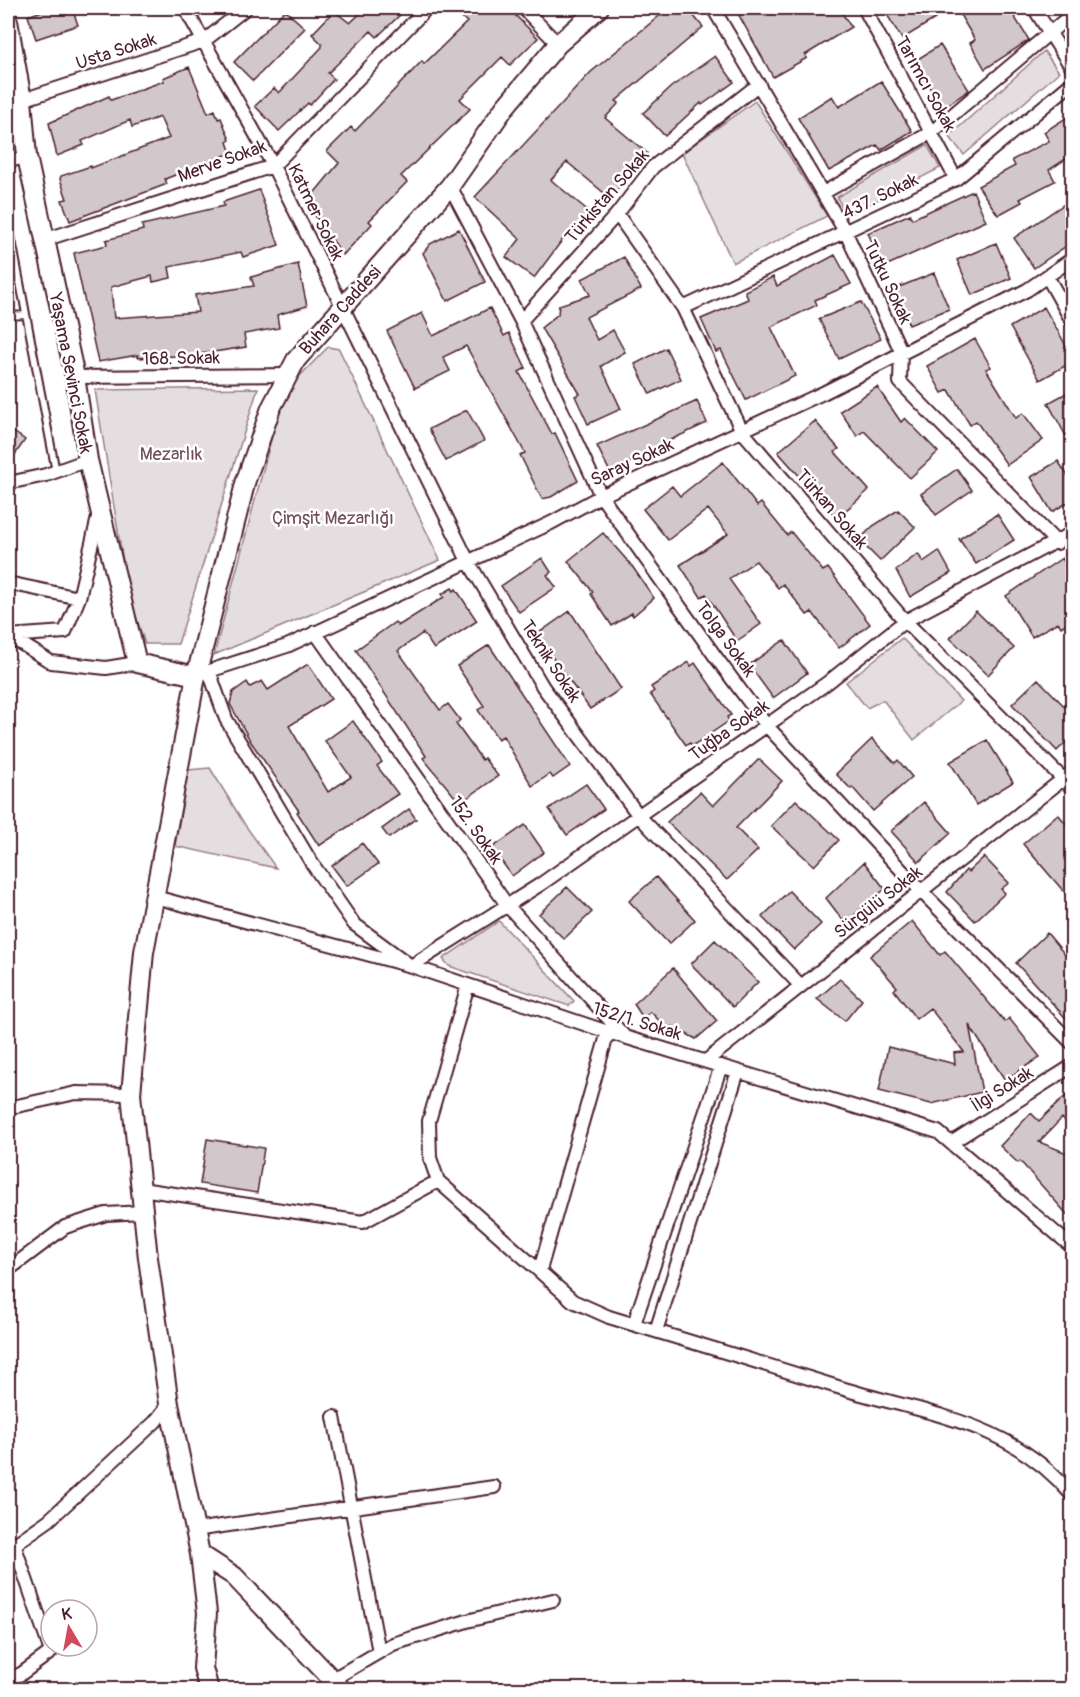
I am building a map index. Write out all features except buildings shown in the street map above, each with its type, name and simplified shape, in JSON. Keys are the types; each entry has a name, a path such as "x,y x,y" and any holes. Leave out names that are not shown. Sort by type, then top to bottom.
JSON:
{"street":[{"name":"Katmer Sokak","path":"185,8 273,166 342,308"},
{"name":"Usta Sokak","path":"22,100 204,41 246,8"},
{"name":"Merve Sokak","path":"44,240 273,166 427,8"},
{"path":"523,8 558,44"},
{"name":"Buhara Caddesi","path":"209,1689 203,1668 207,1613 200,1554 169,1404 143,1212 131,1094 144,952 154,897 246,480 271,408 296,360 450,186 505,107 558,44 599,8"},
{"name":"Tutku Sokak","path":"713,8 846,233 901,351 900,381 1057,543"},
{"name":"Tarımcı Sokak","path":"864,8 956,179"},
{"path":"1034,8 1072,68"},
{"path":"823,193 932,132 1072,14"},
{"name":"Yaşama Sevinci Sokak","path":"8,21 22,100 27,157 75,377 88,460 137,663"},
{"name":"437. Sokak","path":"683,308 846,233 956,179 1072,83"},
{"name":"Türkistan Sokak","path":"521,321 617,214 653,167 759,84"},
{"path":"8,161 27,157"},
{"name":"Tolga Sokak","path":"450,186 521,321 601,496 767,726 921,891 1072,1043"},
{"name":"Türkan Sokak","path":"617,214 683,308 742,431 905,621 1070,779"},
{"name":"Saray Sokak","path":"203,673 287,646 742,431 1027,290 1072,259"},
{"path":"1047,276 1072,321"},
{"name":"Teknik Sokak","path":"342,308 468,561 543,687 639,816 800,985"},
{"name":"168. Sokak","path":"75,377 288,375"},
{"path":"8,483 56,472 88,460"},
{"path":"8,636 65,632 79,598 100,509"},
{"name":"Tuğba Sokak","path":"411,966 507,905 639,816 828,683 905,621 1057,543 1072,533"},
{"path":"8,583 79,598"},
{"name":"152. Sokak","path":"315,633 507,905 624,1036"},
{"path":"8,636 51,662 106,668 137,663 203,673 226,719 310,862 354,924 411,966"},
{"name":"Sürgülü Sokak","path":"706,1061 921,891 1070,779"},
{"name":"152/1. Sokak","path":"154,897 411,966 608,1032 938,1132 1072,1246"},
{"path":"468,985 429,1121 430,1158 438,1181 573,1301 634,1324 879,1400 960,1420 996,1435 1035,1460 1056,1476 1072,1495"},
{"path":"540,1270 608,1032"},
{"path":"634,1324 721,1066"},
{"name":"İlgi Sokak","path":"951,1143 1072,1066"},
{"path":"656,1331 738,1071"},
{"path":"8,1108 76,1093 131,1094"},
{"path":"141,1189 363,1222 438,1181"},
{"path":"8,1270 65,1227 106,1214 143,1212"},
{"path":"8,1680 21,1674 51,1652 11,1547 49,1520 154,1422 169,1404"},
{"path":"334,1417 378,1652"},
{"path":"194,1530 494,1487"},
{"path":"200,1554 234,1576 337,1684 378,1652 393,1644 467,1621 553,1600"}],"lane":[{"path":"8,219 56,472"},
{"path":"8,316 26,315"}],"green space":[{"path":"1044,51 1059,72 964,155 949,136"},
{"path":"755,101 827,216 733,263 682,153"},
{"path":"927,145 940,168 846,216 837,197"},
{"name":"Çimşit Mezarlığı","path":"328,347 339,349 440,560 214,655 277,417 297,379"},
{"name":"Mezarlık","path":"258,388 178,644 145,644 128,592 95,390"},
{"path":"902,638 961,701 914,740 883,700 867,708 846,682"},
{"path":"210,768 245,825 276,868 175,846 188,770"},
{"path":"499,921 574,1001 569,1006 449,966 443,959"}]}
